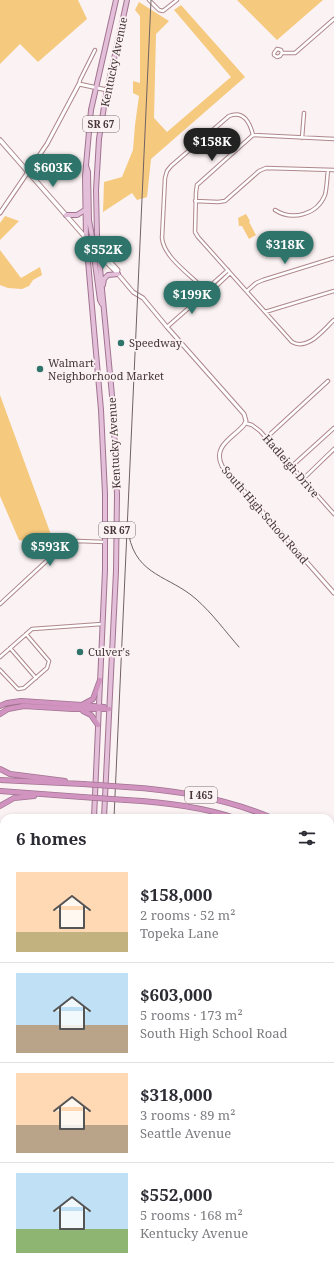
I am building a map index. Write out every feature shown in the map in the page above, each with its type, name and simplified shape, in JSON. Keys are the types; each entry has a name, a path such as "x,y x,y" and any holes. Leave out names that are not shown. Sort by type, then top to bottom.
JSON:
{"highway":[{"name":"SR 67","path":"82,705 93,699 100,680"},
{"path":"0,706 7,703 21,701 82,705 109,709"},
{"path":"0,714 8,709 24,706 73,709 98,708"},
{"path":"73,709 90,714 98,725"},
{"path":"0,769 10,774 70,781 76,784"},
{"name":"I 465","path":"0,780 166,790 198,795 236,805 261,814"},
{"name":"I 465","path":"0,791 166,803 193,807 220,814"},
{"path":"0,806 9,800 16,798 45,794"}],"main road":[{"name":"Kentucky Avenue","path":"94,814 105,542 105,494 103,437 85,210 85,166 91,110 116,0"},
{"name":"Kentucky Avenue","path":"104,814 116,571 117,506 113,406 98,250 96,175 100,134 107,90 127,0"},
{"path":"0,140 98,250"},
{"path":"85,166 88,172 90,228 94,247"},
{"path":"66,215 77,215 85,210"},
{"path":"87,239 94,256 100,300 102,304"},
{"path":"102,291 103,281 106,276 110,274 118,274"}],"street":[{"path":"149,0 159,10 163,11 177,0"},
{"path":"282,53 296,52 334,19"},
{"path":"0,213 48,142 79,84 95,50"},
{"path":"79,84 107,90"},
{"path":"302,138 304,113"},
{"path":"207,292 169,254 164,245 162,238 165,180 167,172 171,166 228,117 235,114 244,117 249,123 253,135"},
{"path":"334,139 253,135 199,182 196,188 195,201 195,232 291,341 301,345 310,342 334,320"},
{"path":"195,201 225,201 259,171 266,168 334,170"},
{"path":"275,210 285,215 294,216 305,214 315,209 325,194 328,170"},
{"path":"98,250 118,270 118,274 133,292 144,298 167,327 244,414 246,418 245,423"},
{"path":"247,291 263,280 334,258"},
{"path":"207,292 209,287 228,270"},
{"path":"167,327 231,273"},
{"path":"265,312 334,291"},
{"path":"266,438 328,381"},
{"name":"Hadleigh Drive","path":"245,423 258,428 334,514"},
{"name":"South High School Road","path":"245,423 221,448 218,455 222,466 334,594"},
{"path":"292,466 334,428"},
{"path":"303,479 334,449"},
{"path":"0,604 66,544 78,541 105,542"},
{"path":"0,657 32,629 102,624"},
{"path":"0,670 18,689 24,688 47,668 49,661 26,634"},
{"path":"10,648 36,678"}],"shaded area":[{"path":"0,0 78,0 87,19 38,62 20,44 0,64"},
{"path":"237,0 323,0 277,40"},
{"path":"139,2 169,21 156,34 154,118 167,132 231,77 174,10 181,5 245,77 151,159 147,197 137,200 132,193 103,212 104,182 122,177 133,150 139,96 133,93 133,81 140,83 140,16 135,10"},
{"path":"246,214 256,235 249,239 242,226 239,226 238,218"},
{"path":"5,216 19,221 0,240 0,223"},
{"path":"0,250 21,278 40,267 42,275 33,280 29,286 22,289 8,288 0,285"},
{"path":"0,395 54,543 19,540 0,496"}],"railway":[{"path":"114,814 151,0"},
{"path":"129,536 133,549 139,559 156,574 186,591 202,604 239,647"}],"place":[{"name":"Speedway","path":"121,343"},
{"name":"Walmart Neighborhood Market","path":"40,369"},
{"name":"Culver's","path":"80,652"}]}
